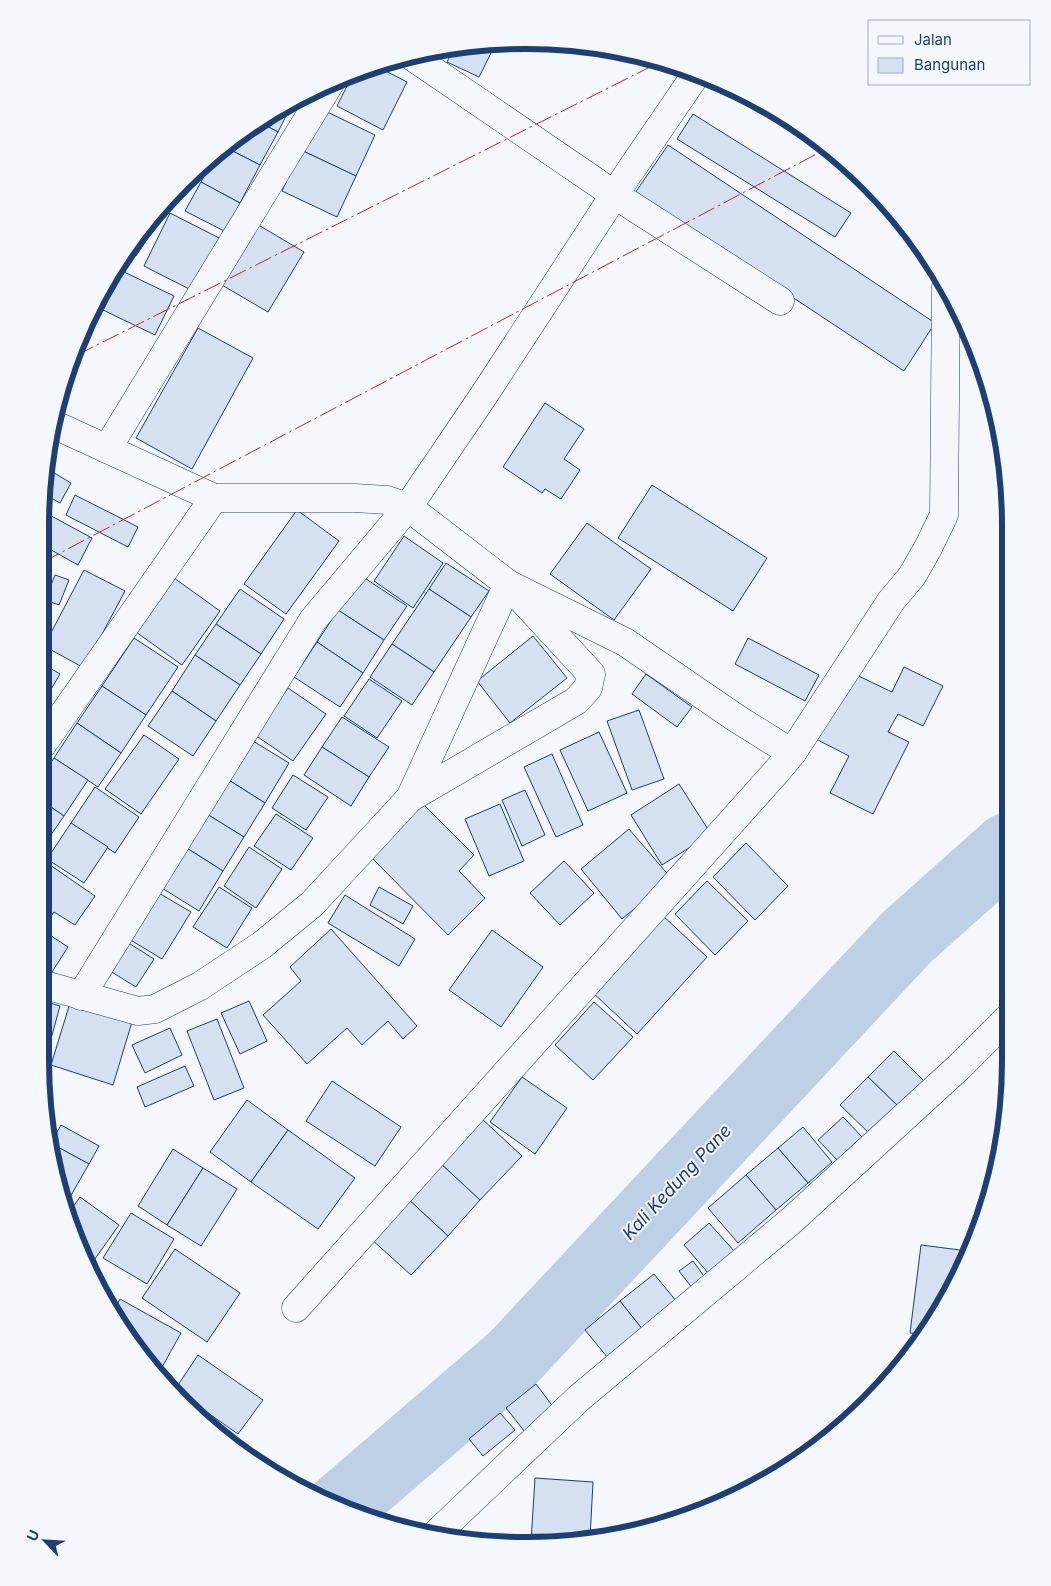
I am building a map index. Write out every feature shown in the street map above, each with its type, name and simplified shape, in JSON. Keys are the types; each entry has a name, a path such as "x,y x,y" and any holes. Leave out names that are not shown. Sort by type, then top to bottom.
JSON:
{"street":[{"path":"419,61 615,195 780,301"},
{"path":"81,996 313,620 408,507 693,79"},
{"path":"107,449 323,94"},
{"path":"296,1308 792,753 891,601 912,576 944,515 946,302"},
{"path":"49,987 138,1011 155,1009 200,986 262,945 312,904 410,798 576,701 588,688 591,674 508,584 408,507 379,499 214,498 59,427"},
{"path":"49,735 214,498"},
{"path":"508,584 625,642 736,718 792,753"},
{"path":"410,798 508,584"},
{"path":"441,1529 579,1398 792,1220 959,1067 1002,1024"}],"building":[{"path":"492,50 479,77 447,62 450,55"},
{"path":"384,70 407,82 383,130 337,106 349,83 372,74"},
{"path":"321,109 375,135 356,176 301,150"},
{"path":"288,113 278,132 266,126"},
{"path":"693,114 851,213 835,237 677,139"},
{"path":"266,126 278,132 260,165 231,150"},
{"path":"668,145 935,323 904,371 635,193"},
{"path":"231,150 260,165 240,203 201,182 206,171"},
{"path":"301,150 356,176 337,217 282,191"},
{"path":"201,182 240,203 226,232 185,211"},
{"path":"170,213 223,240 197,293 144,266"},
{"path":"161,219 136,256 134,254"},
{"path":"250,220 304,252 268,312 215,281"},
{"path":"123,271 174,296 155,335 103,310"},
{"path":"198,328 253,358 192,469 136,438"},
{"path":"545,403 584,429 564,459 580,470 561,499 545,489 542,493 503,467"},
{"path":"52,472 71,483 60,503 50,497"},
{"path":"652,485 767,558 733,611 618,538"},
{"path":"75,495 138,527 128,547 66,515"},
{"path":"297,510 339,541 286,614 244,584"},
{"path":"49,515 92,538 78,565 49,549"},
{"path":"587,523 651,569 614,620 550,574"},
{"path":"404,536 443,563 413,608 374,581"},
{"path":"446,563 489,591 471,617 429,589"},
{"path":"84,570 125,591 84,668 49,649 49,636"},
{"path":"55,575 69,580 59,605 49,601 49,590"},
{"path":"360,575 407,606 384,640 338,610"},
{"path":"174,578 220,611 182,665 136,632"},
{"path":"240,589 284,619 261,654 216,624"},
{"path":"429,589 471,617 434,672 392,644"},
{"path":"338,610 384,640 363,673 317,642"},
{"path":"216,624 261,654 240,685 195,655"},
{"path":"533,636 567,678 510,723 477,681"},
{"path":"134,638 178,667 146,715 102,686"},
{"path":"748,638 819,675 805,701 735,664"},
{"path":"317,642 363,673 340,707 294,677"},
{"path":"392,644 434,672 412,705 370,677"},
{"path":"195,655 240,685 216,721 172,691"},
{"path":"904,667 943,686 923,726 898,714 888,732 909,742 873,814 830,793 849,756 814,738 848,671 892,692"},
{"path":"49,668 60,674 49,693"},
{"path":"646,674 692,707 677,727 632,694"},
{"path":"369,679 402,701 377,738 344,716"},
{"path":"102,686 146,715 121,753 77,723"},
{"path":"288,688 326,714 293,761 255,735"},
{"path":"172,691 216,721 193,756 148,726"},
{"path":"639,710 664,779 632,790 607,721"},
{"path":"342,717 389,747 369,777 322,747"},
{"path":"77,723 121,753 98,787 54,758"},
{"path":"599,732 627,793 588,811 560,750"},
{"path":"144,735 179,759 141,814 105,789"},
{"path":"248,738 289,763 265,803 224,777"},
{"path":"322,747 369,777 351,806 304,775"},
{"path":"552,754 583,825 556,837 524,767"},
{"path":"54,758 88,780 64,816 49,806 49,765"},
{"path":"293,775 328,797 306,830 272,808"},
{"path":"224,777 265,803 244,837 202,811"},
{"path":"679,784 711,834 662,865 631,815"},
{"path":"95,787 139,817 115,853 71,823"},
{"path":"525,790 545,835 522,846 502,800"},
{"path":"423,804 474,855 459,871 485,898 448,935 370,856"},
{"path":"500,804 524,861 489,876 465,819"},
{"path":"49,806 64,816 49,838"},
{"path":"202,811 244,837 223,871 182,845"},
{"path":"276,814 313,838 291,870 254,846"},
{"path":"71,823 108,847 84,883 49,860 49,856"},
{"path":"629,829 671,878 622,919 581,869"},
{"path":"746,843 788,886 755,920 713,877"},
{"path":"182,845 223,871 199,911 157,885"},
{"path":"249,847 282,869 256,908 224,886"},
{"path":"564,861 594,893 560,925 530,893"},
{"path":"50,865 95,896 75,925 54,912 49,920"},
{"path":"707,881 748,921 715,955 675,914"},
{"path":"219,887 252,908 227,948 193,927"},
{"path":"379,887 413,906 403,924 370,905"},
{"path":"152,889 191,912 162,959 124,936"},
{"path":"345,895 415,939 399,966 328,923"},
{"path":"661,914 707,957 637,1034 591,991"},
{"path":"331,929 417,1026 403,1039 388,1021 362,1045 347,1028 307,1064 263,1015 301,981 290,967"},
{"path":"492,930 543,967 501,1027 449,990"},
{"path":"49,935 68,947 52,972 49,970"},
{"path":"119,937 154,959 136,987 102,966"},
{"path":"249,1001 267,1041 240,1054 221,1013"},
{"path":"594,1002 633,1037 593,1080 555,1045"},
{"path":"49,1003 60,1006 49,1046"},
{"path":"70,1003 132,1022 113,1085 51,1065"},
{"path":"217,1019 244,1088 214,1100 187,1031"},
{"path":"170,1028 182,1055 145,1073 132,1045"},
{"path":"894,1051 924,1081 899,1107 868,1077"},
{"path":"185,1066 194,1086 145,1107 137,1087"},
{"path":"522,1077 567,1108 535,1154 490,1122"},
{"path":"868,1077 899,1107 871,1135 840,1105"},
{"path":"332,1081 401,1127 375,1166 306,1121"},
{"path":"247,1100 288,1130 251,1182 210,1152"},
{"path":"843,1117 866,1141 841,1164 818,1140"},
{"path":"481,1118 522,1156 480,1200 440,1163"},
{"path":"61,1125 99,1146 89,1164 57,1147 55,1135"},
{"path":"803,1127 832,1162 808,1183 778,1148"},
{"path":"288,1130 355,1178 318,1229 251,1182"},
{"path":"57,1147 89,1164 69,1198"},
{"path":"778,1148 808,1183 776,1210 746,1175"},
{"path":"173,1149 203,1168 167,1225 138,1206"},
{"path":"440,1163 480,1200 448,1236 407,1198"},
{"path":"203,1168 237,1189 201,1246 167,1225"},
{"path":"746,1175 776,1210 738,1243 708,1208"},
{"path":"80,1197 119,1225 93,1261 85,1243 72,1208"},
{"path":"407,1198 448,1236 411,1275 370,1238"},
{"path":"131,1213 174,1239 147,1284 103,1258"},
{"path":"709,1223 735,1252 709,1274 684,1245"},
{"path":"921,1245 963,1250 938,1299 922,1325 916,1334 910,1333"},
{"path":"175,1249 240,1293 207,1342 142,1298"},
{"path":"693,1261 706,1279 693,1289 679,1271"},
{"path":"654,1274 677,1302 643,1330 620,1301"},
{"path":"120,1299 181,1333 161,1368 147,1351 117,1305"},
{"path":"620,1301 643,1330 608,1358 585,1330"},
{"path":"198,1355 263,1400 238,1434 192,1402 177,1386"},
{"path":"536,1384 554,1408 525,1432 506,1408"},
{"path":"500,1413 515,1430 483,1456 469,1439"},
{"path":"535,1478 593,1482 590,1533 531,1537"}],"waterway":[{"name":"Kali Kedung Pane","path":"346,1502 513,1358 907,937 1002,852"}],"power":[{"path":"81,353 652,66"},
{"path":"49,559 821,151"}]}
